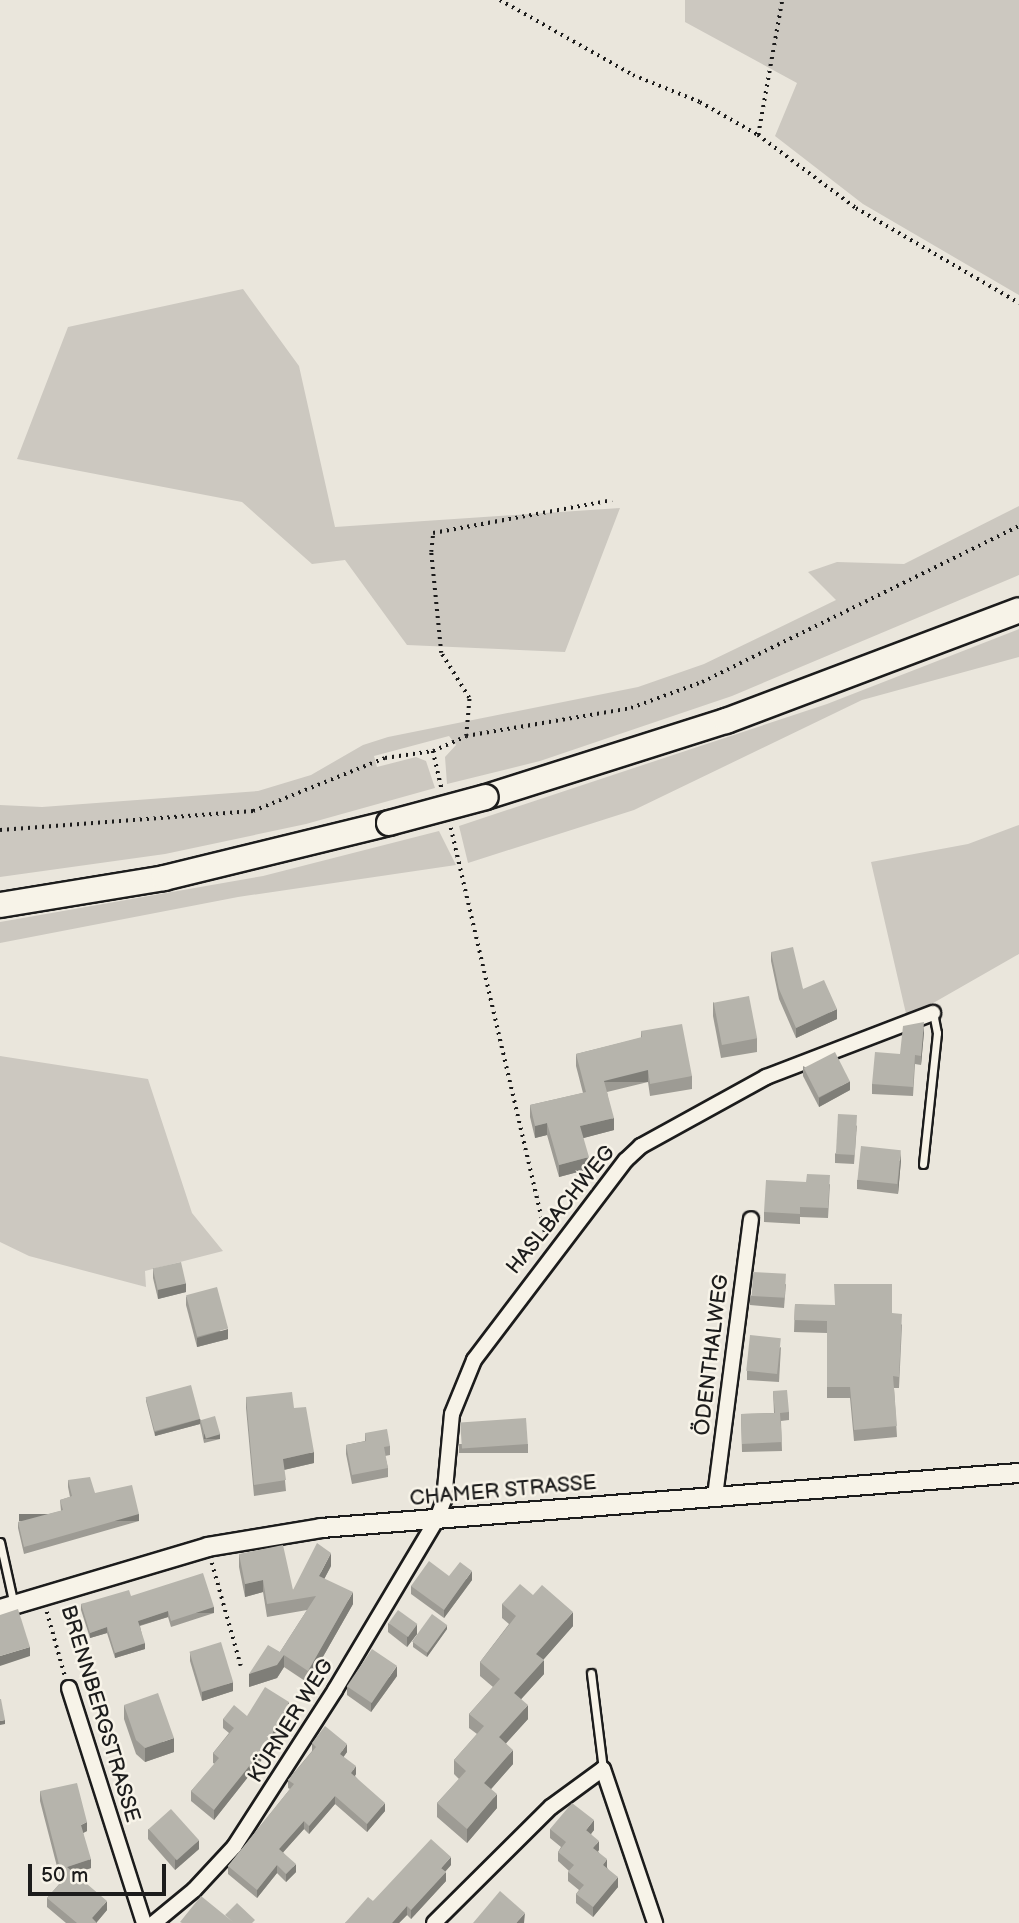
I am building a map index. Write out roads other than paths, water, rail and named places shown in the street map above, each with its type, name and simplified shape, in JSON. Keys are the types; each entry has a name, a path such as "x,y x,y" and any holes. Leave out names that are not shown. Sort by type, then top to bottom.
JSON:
{"highway":[{"path":"0,905 164,878 486,797 726,721 1019,610"}],"street":[{"name":"HASLBACHWEG","path":"437,1520 444,1500 446,1454 461,1385 494,1328 641,1146 766,1077 933,1013"},
{"name":"ÖDENTHALWEG","path":"715,1496 751,1219"},
{"name":"CHAMER STRASSE","path":"7,1607 208,1547 321,1528 1019,1472"},
{"name":"KÜRNER WEG","path":"154,1923 194,1890 254,1819 437,1520"},
{"name":"BRENNBERGSTRASSE","path":"69,1688 144,1923"},
{"path":"434,1923 551,1807 603,1769 655,1923"}],"lane":[{"path":"923,1164 937,1033 933,1013"},
{"path":"0,1542 7,1607"},
{"path":"591,1673 603,1769"}]}
